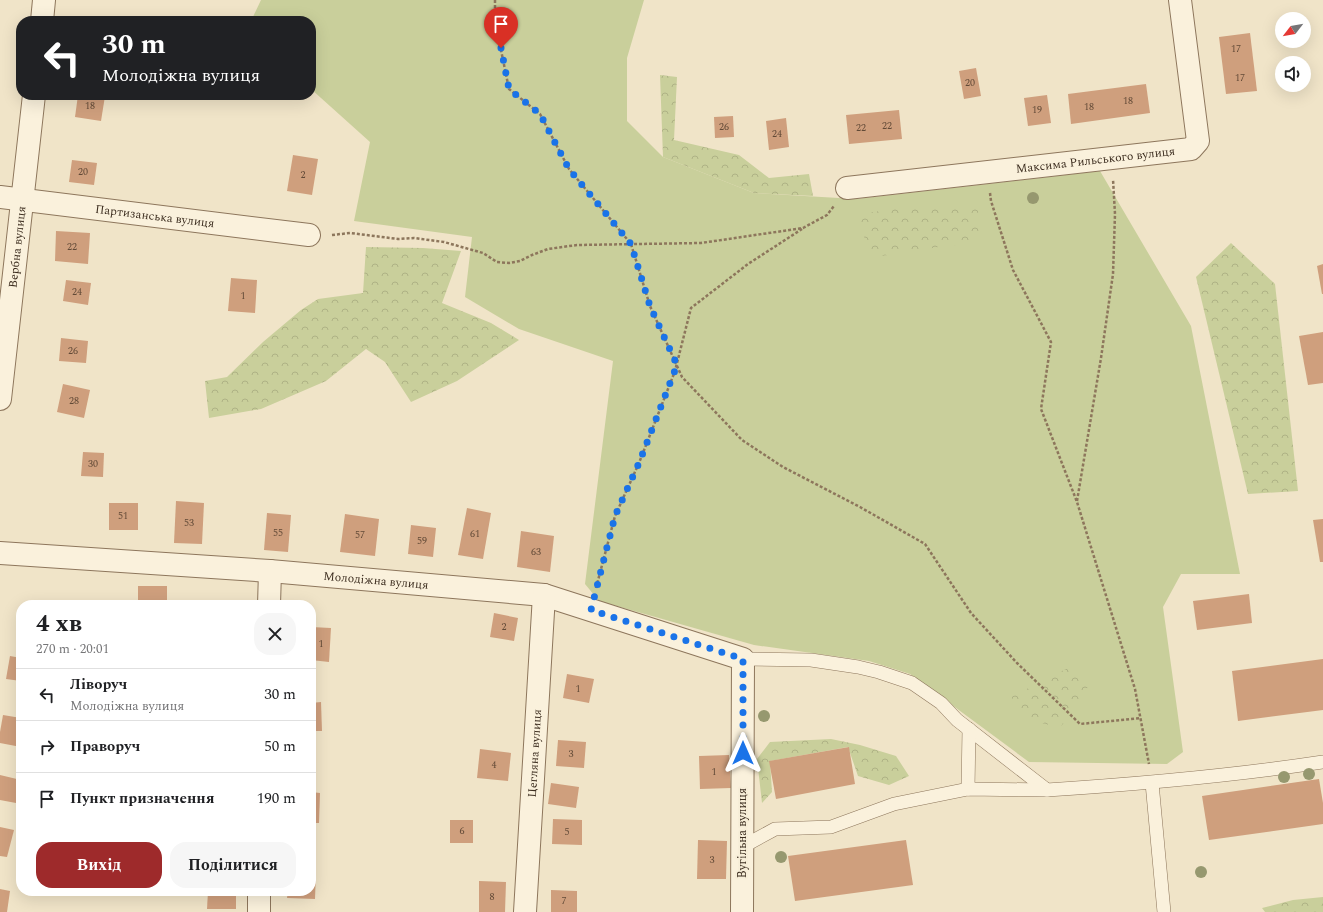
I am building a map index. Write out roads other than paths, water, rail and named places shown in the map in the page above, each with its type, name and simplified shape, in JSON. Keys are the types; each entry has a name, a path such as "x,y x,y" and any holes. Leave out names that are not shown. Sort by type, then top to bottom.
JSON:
{"street":[{"path":"42,16 44,0"},
{"name":"Максима Рильського вулиця","path":"847,188 1191,149 1198,141 1180,0"},
{"name":"Вербна вулиця","path":"0,400 33,100"},
{"name":"Партизанська вулиця","path":"0,197 309,235"},
{"name":"Молодіжна вулиця","path":"0,553 270,571 544,595 743,659"},
{"path":"269,600 270,571"},
{"name":"Цегляна вулиця","path":"525,912 544,595"},
{"name":"Вугільна вулиця","path":"742,912 743,659"},
{"path":"259,912 260,896"}],"lane":[{"path":"743,659 811,660 858,667 912,683 941,703 957,720 1047,790"},
{"path":"968,789 969,729"},
{"path":"742,847 775,829 831,826 894,804 968,789 1047,790 1152,783 1269,770 1323,762"},
{"path":"1152,783 1164,912"}]}
